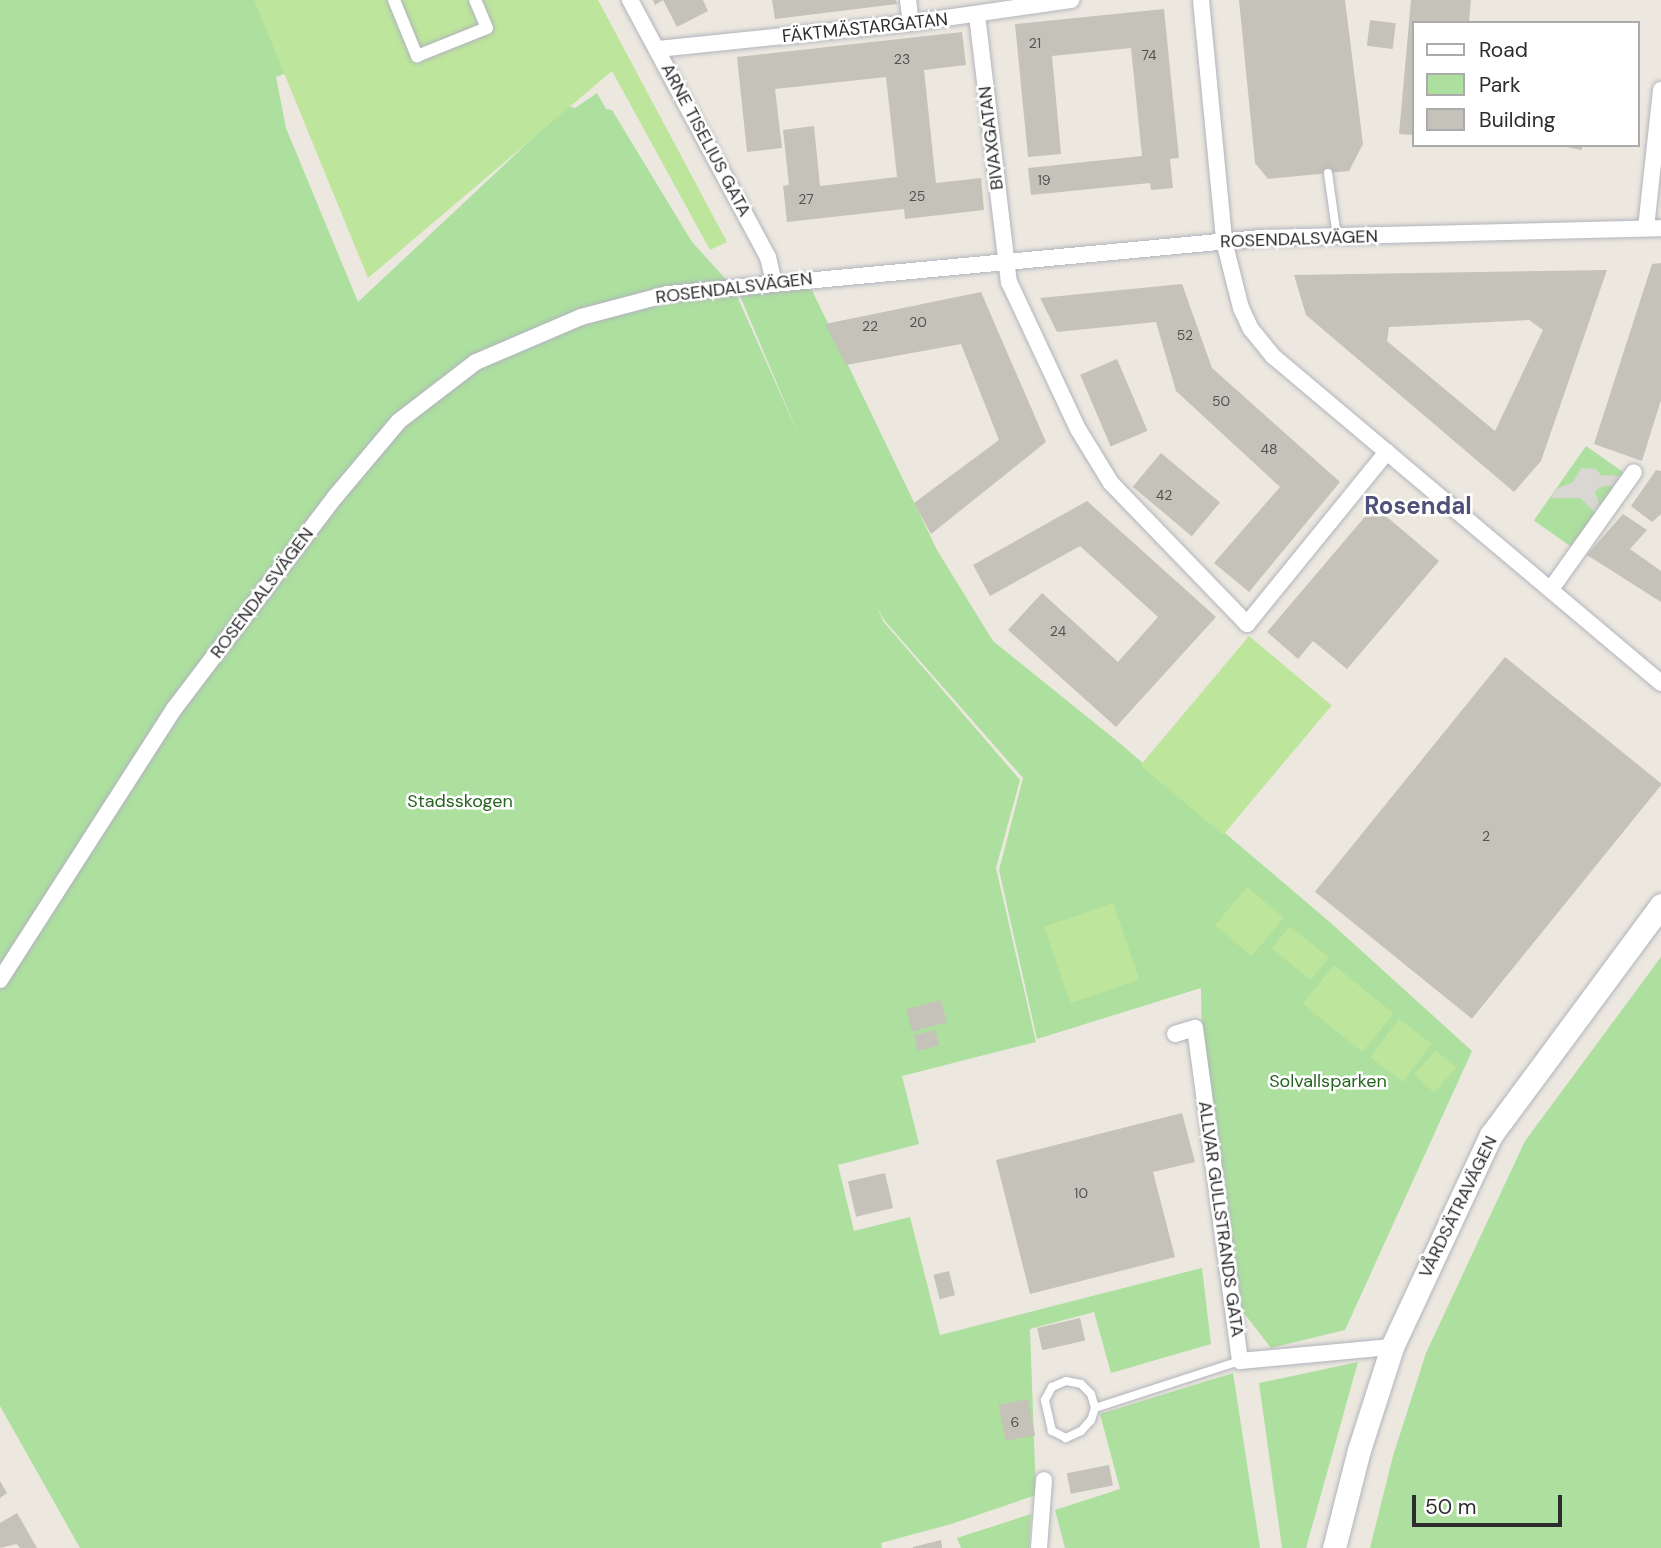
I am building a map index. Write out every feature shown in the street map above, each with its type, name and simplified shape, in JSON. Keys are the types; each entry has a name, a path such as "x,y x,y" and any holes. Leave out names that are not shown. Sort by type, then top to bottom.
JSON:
{"main road":[{"name":"VÅRDSÄTRAVÄGEN","path":"1334,1548 1359,1450 1392,1347 1491,1135 1661,905"}],"street":[{"path":"394,0 417,56 486,28 475,0"},
{"name":"ARNE TISELIUS GATA","path":"630,0 768,257 774,283"},
{"path":"908,0 911,23"},
{"name":"FÄKTMÄSTARGATAN","path":"658,49 911,23 1071,0"},
{"path":"1201,0 1224,242 1241,308 1251,329 1264,347 1661,683"},
{"name":"BIVAXGATAN","path":"977,15 1009,282 1078,429 1111,482 1247,624 1387,452"},
{"path":"1653,228 1661,90"},
{"name":"ROSENDALSVÄGEN","path":"0,980 174,709 335,497 399,421 476,362 581,317 668,294 1224,242 1653,228"},
{"path":"1551,589 1634,472"},
{"name":"ALLVAR GULLSTRANDS GATA","path":"1175,1034 1195,1028 1240,1361 1392,1347"},
{"path":"1039,1548 1044,1480"}],"lane":[{"path":"1328,173 1337,237"},
{"path":"1095,1408 1240,1361"},
{"path":"1066,1381 1081,1384 1091,1394 1095,1408 1091,1420 1081,1431 1066,1438 1052,1431 1045,1400 1052,1387 1066,1381"}],"green space":[{"name":"Stadsskogen","path":"0,0 266,0 302,67 276,77 286,128 358,302 567,106 575,108 597,93 606,109 612,110 692,242 733,287 800,438 737,289 808,282 937,550 993,641 1117,741 1332,924 1472,1051 1345,1330 1271,1348 1243,1312 1202,1044 1201,988 1037,1039 999,870 1023,778 884,620 877,606 883,621 1020,780 996,868 1036,1042 902,1076 919,1144 838,1165 854,1231 910,1217 940,1335 1202,1268 1211,1344 1111,1373 1094,1312 1030,1329 1036,1495 951,1524 881,1543 882,1548 80,1548 0,1406"},
{"path":"254,0 598,0 727,242 710,250 612,71 368,278"},
{"path":"1586,446 1625,473 1572,548 1534,521"},
{"path":"1249,636 1332,705 1223,835 1140,765"},
{"path":"1247,887 1284,918 1252,956 1215,925"},
{"path":"1113,903 1139,980 1070,1003 1044,927"},
{"path":"1290,926 1329,957 1311,980 1272,949"},
{"path":"1661,957 1661,1548 1370,1548 1393,1456 1426,1353 1525,1141"},
{"path":"1334,965 1394,1013 1362,1052 1303,1004"},
{"path":"1399,1019 1432,1044 1403,1082 1370,1057"},
{"path":"1436,1050 1456,1068 1434,1093 1414,1075"},
{"path":"1358,1362 1306,1548 1282,1548 1259,1383"},
{"path":"1233,1373 1260,1548 1065,1548 1055,1510 1120,1489 1100,1414"},
{"path":"1031,1514 1029,1548 961,1548 957,1538"}],"shaded area":[{"path":"1581,468 1596,469 1601,475 1623,476 1616,485 1600,487 1595,492 1601,508 1597,514 1580,498 1551,498 1556,489 1573,482"}],"building":[{"path":"663,0 703,0 708,11 677,27"},
{"path":"772,0 896,0 897,4 775,19"},
{"path":"1239,0 1345,0 1363,144 1349,171 1268,179 1255,163"},
{"path":"1411,0 1471,0 1469,21 1412,21 1412,135 1399,134"},
{"path":"1164,9 1179,158 1170,159 1173,188 1151,190 1150,183 1031,195 1028,168 1142,156 1131,48 1052,56 1061,154 1028,157 1015,24"},
{"path":"1370,20 1396,23 1393,49 1367,46"},
{"path":"962,32 966,65 924,70 936,183 981,178 984,210 905,219 904,209 787,222 783,186 789,185 783,130 814,126 820,186 897,177 886,77 775,89 782,148 747,152 737,57"},
{"path":"1661,263 1661,400 1642,461 1594,444 1652,264"},
{"path":"1607,270 1541,461 1514,492 1306,315 1294,275","holes":["1529,320 1543,330 1495,431 1387,341 1389,327"]},
{"path":"1182,284 1212,368 1340,482 1249,592 1214,563 1280,487 1176,391 1156,322 1057,332 1040,298"},
{"path":"981,292 1046,442 931,534 914,503 999,440 961,344 846,365 825,324"},
{"path":"1117,359 1147,431 1111,446 1080,375"},
{"path":"1161,453 1220,502 1192,536 1133,487"},
{"path":"1656,470 1661,471 1661,514 1652,522 1631,506"},
{"path":"1087,501 1216,617 1116,727 1008,630 1042,593 1118,662 1158,617 1080,546 990,596 973,565"},
{"path":"1374,506 1439,561 1347,669 1313,641 1298,659 1267,632"},
{"path":"1623,514 1647,530 1630,549 1661,571 1661,602 1587,555"},
{"path":"1505,657 1661,785 1472,1019 1315,892"},
{"path":"941,1000 947,1022 912,1032 906,1009"},
{"path":"935,1030 939,1046 918,1051 914,1035"},
{"path":"1182,1113 1195,1162 1153,1172 1175,1257 1030,1294 996,1160"},
{"path":"885,1173 893,1208 856,1217 848,1182"},
{"path":"949,1271 955,1295 940,1299 933,1275"},
{"path":"1080,1318 1085,1340 1042,1350 1037,1328"},
{"path":"1028,1399 1035,1435 1006,1441 999,1405"},
{"path":"1109,1465 1113,1486 1071,1494 1067,1473"},
{"path":"0,1481 7,1493 0,1498"},
{"path":"17,1513 37,1548 20,1548 17,1544 0,1548 0,1523"},
{"path":"941,1540 942,1548 913,1548 913,1547"}],"district":[{"name":"Rosendal","path":"1418,506"}],"park label":[{"name":"Solvallsparken","path":"1328,1081"}]}
